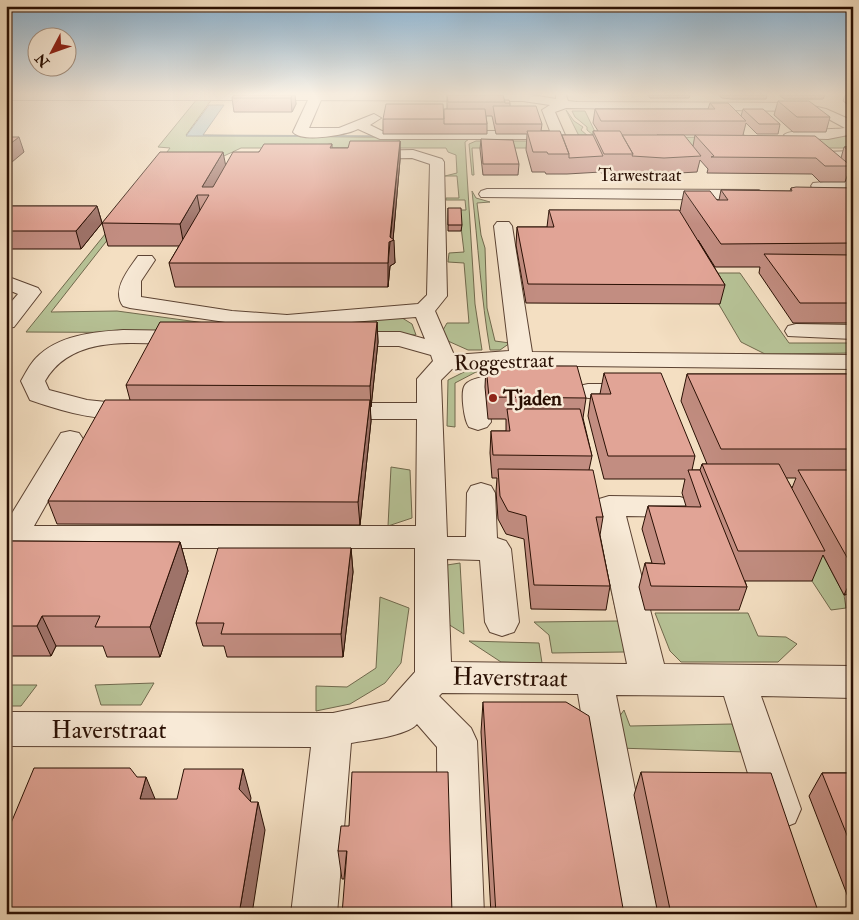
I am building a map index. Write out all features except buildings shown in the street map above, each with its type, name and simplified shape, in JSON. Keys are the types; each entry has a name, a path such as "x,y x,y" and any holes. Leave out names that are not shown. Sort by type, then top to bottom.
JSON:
{"street":[{"path":"145,260 131,281 130,302 232,317 287,321 424,310 437,296 437,162 413,154 346,155"},
{"path":"853,155 824,156 853,180"},
{"path":"830,195 819,186 853,186"},
{"name":"Tarwestraat","path":"487,194 776,195"},
{"path":"804,195 853,195"},
{"path":"510,233 522,358"},
{"path":"6,282 31,292 6,322"},
{"path":"424,310 443,357"},
{"path":"796,332 853,332"},
{"path":"163,411 104,411 62,404 39,395 33,381 38,367 76,342 99,338 400,339 443,357"},
{"name":"Roggestraat","path":"424,687 431,543 429,379 443,357 522,358 552,374 580,359 853,362"},
{"path":"580,359 591,402 661,391"},
{"path":"814,362 831,387"},
{"path":"478,422 475,388 483,384 552,374"},
{"path":"311,411 430,410"},
{"path":"70,439 13,537 431,543 495,549 502,622"},
{"path":"481,493 482,549"},
{"path":"649,679 609,506 680,507"},
{"path":"594,679 637,914"},
{"name":"Haverstraat","path":"6,729 333,730 400,716 424,687 594,679 853,682"},
{"path":"737,680 793,845"},
{"path":"424,687 457,741 462,914"},
{"path":"314,914 333,730"}],"green space":[{"path":"165,138 586,138 583,140 469,139 465,142 475,304 482,350 468,350 439,337 447,323 469,323 464,263 448,262 449,253 464,252 459,210 466,210 465,200 446,200 446,198 459,198 457,176 445,176 457,173 456,155 448,152 446,148 241,148 196,169 163,169 51,312 117,311 242,328 239,333 26,332 110,228 170,148 158,147"},
{"path":"593,138 853,138 853,148 472,148 474,175 472,175 469,144 476,141 594,141"},
{"path":"472,191 476,198 490,202 477,203 481,235 485,248 487,308 495,341 510,343 500,350 490,350"},
{"path":"664,211 715,273 740,273 789,343 853,343 853,353 765,354 741,342"},
{"path":"399,316 412,324 416,335 370,334 305,328"},
{"path":"474,367 494,367 494,371 476,372 455,383 455,427 447,426 448,380"},
{"path":"391,467 410,470 412,518 388,526"},
{"path":"589,492 629,643 624,652 552,653 549,635 534,622 618,621"},
{"path":"817,544 844,595 846,608 831,610 812,581"},
{"path":"460,563 464,634 448,624 447,565"},
{"path":"380,597 409,608 401,663 385,683 350,704 316,711 316,686 347,687 376,668"},
{"path":"655,613 748,613 758,636 786,637 797,644 778,662 681,662 670,651"},
{"path":"469,641 539,643 542,663 501,662"},
{"path":"154,683 141,705 101,705 95,685"},
{"path":"6,685 37,685 21,706 6,706"},
{"path":"624,710 630,726 732,724 746,752 617,748 612,727"}],"place":[{"name":"Tjaden","path":"493,398"}]}
